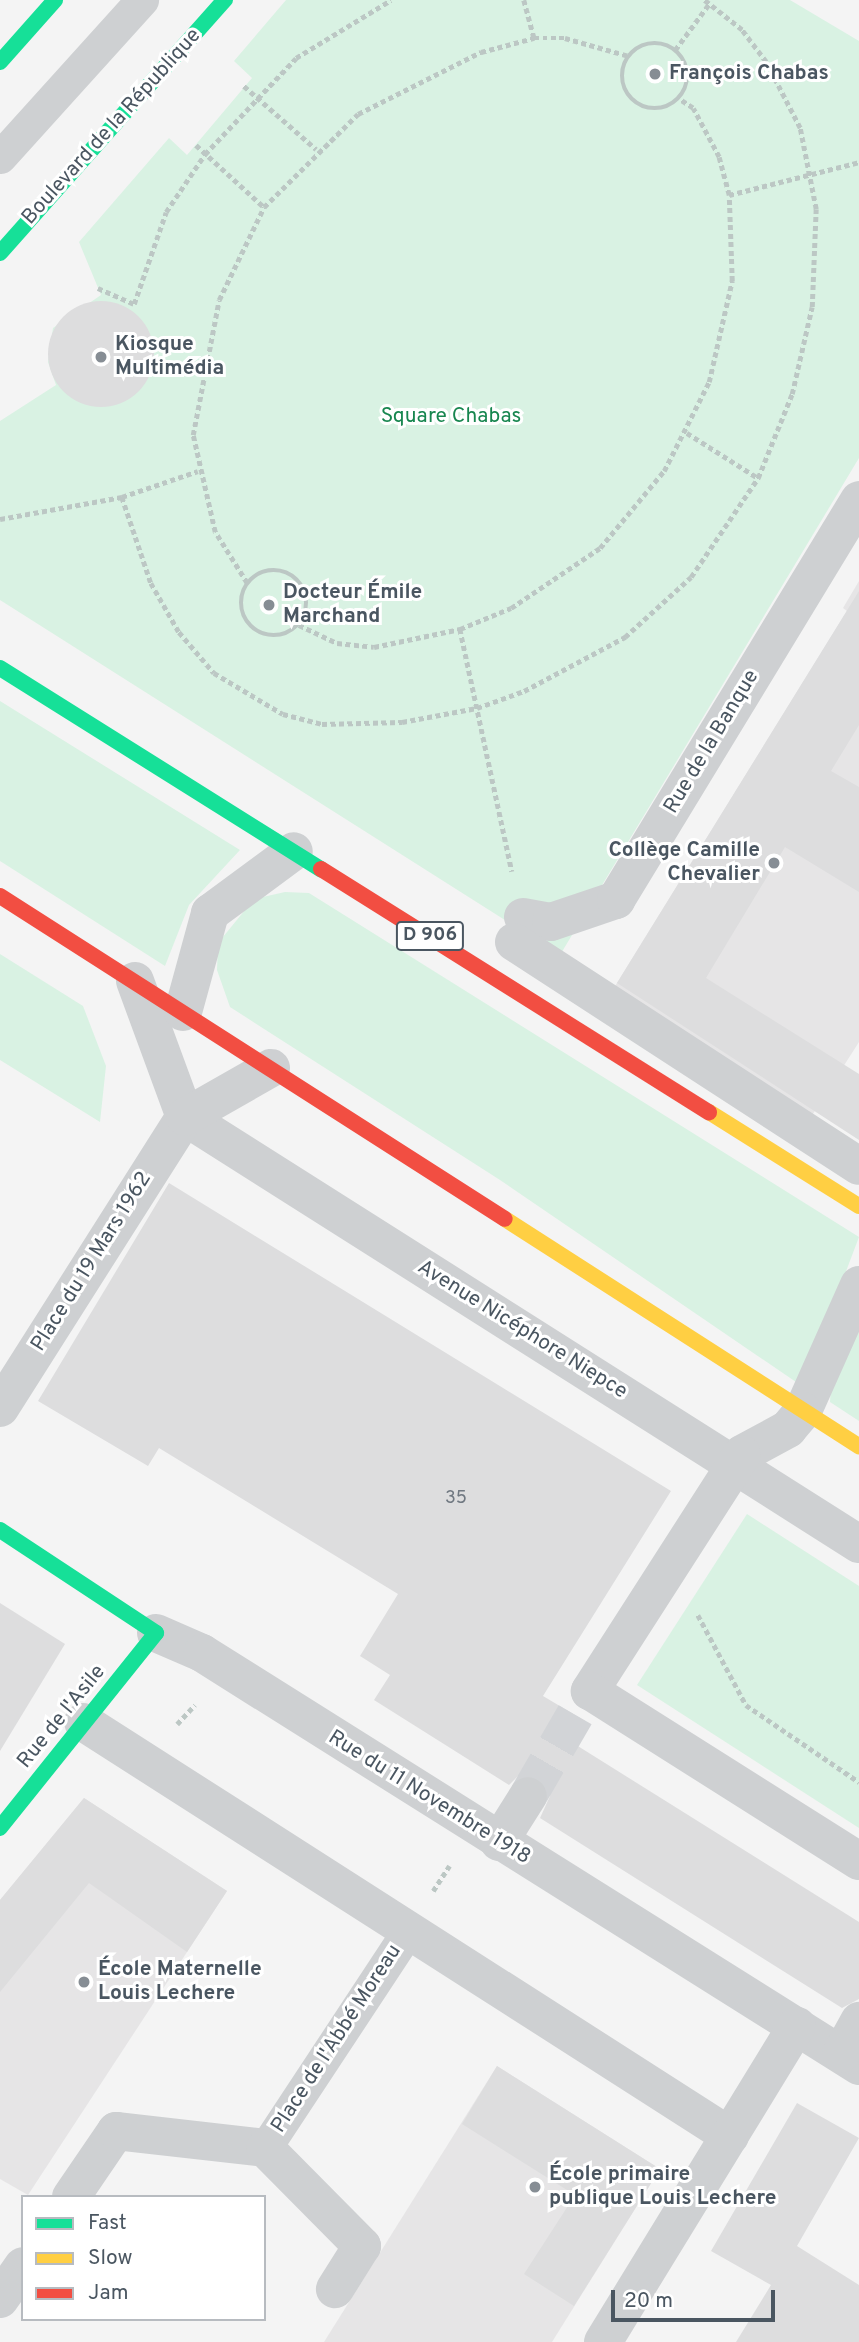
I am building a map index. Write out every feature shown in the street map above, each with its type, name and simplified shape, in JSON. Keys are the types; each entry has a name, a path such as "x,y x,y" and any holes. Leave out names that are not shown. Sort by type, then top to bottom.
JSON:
{"main road":[{"path":"0,62 55,0"},
{"name":"Boulevard de la République","path":"0,253 225,0"},
{"name":"D 906","path":"0,668 859,1206"},
{"path":"0,896 859,1446"},
{"name":"Rue du 11 Novembre 1918","path":"0,1530 156,1633"},
{"name":"Rue de l'Asile","path":"0,1828 156,1633"}],"street":[{"name":"Rue de la Banque","path":"518,930 616,900 859,500"},
{"path":"183,1012 210,913 295,851"},
{"path":"518,930 859,1166"},
{"path":"135,981 185,1117 271,1068"},
{"name":"Place du 19 Mars 1962","path":"0,1408 185,1117"},
{"name":"Avenue Nicéphore Niepce","path":"185,1117 859,1544"},
{"path":"859,1285 803,1411 788,1429 734,1465 583,1703 859,1861"},
{"name":"Rue du 11 Novembre 1918","path":"156,1633 202,1653 486,1834 850,2060"},
{"path":"83,1722 730,2136"},
{"path":"486,1834 528,1796"},
{"path":"850,2060 859,2021"},
{"path":"603,2342 797,2026"},
{"name":"Place de l'Abbé Moreau","path":"72,2195 116,2131 265,2148 362,2246 335,2289"},
{"path":"0,2299 21,2269"}],"lane":[{"path":"0,157 142,0"},
{"name":"Place de l'Abbé Moreau","path":"265,2148 408,1931"}],"path":[{"path":"98,288 134,304 166,212 205,154 256,95 296,58 391,0"},
{"path":"524,0 534,38"},
{"path":"122,496 151,583 179,632 214,673 246,696 322,724 402,722 477,708 581,664 659,611 698,568 758,478 792,394 812,307 811,175 778,82 742,30 706,2 675,50"},
{"path":"247,583 215,532 198,471 193,435 204,355 229,275 264,207 316,149 403,86 481,52 534,38 591,43 629,56"},
{"path":"645,45 675,50 688,79 679,99 659,109 638,105 624,88 629,56 645,45"},
{"path":"244,86 316,149"},
{"path":"299,625 337,643 374,647 460,629 511,608 600,548 687,433 724,330 732,281 729,195 706,128 679,99"},
{"path":"196,145 264,207"},
{"path":"729,195 859,162"},
{"path":"687,433 758,478"},
{"path":"0,519 122,496 198,471"},
{"path":"265,571 295,577 307,605 299,625 280,635 249,625 241,604 247,583 265,571"},
{"path":"460,629 518,930"},
{"path":"671,1565 746,1705 859,1782"},
{"path":"408,1931 486,1834"}],"shaded area":[{"name":"Collège Camille Chevalier","path":"859,581 859,1042 811,1117 612,991 847,611 843,608"},
{"name":"École Maternelle Louis Lechere","path":"84,1798 227,1891 28,2195 0,2179 0,1900"},
{"name":"École primaire publique Louis Lechere","path":"497,2066 660,2169 552,2342 324,2342"}],"green space":[{"name":"Square Chabas","path":"286,0 790,0 859,41 859,458 560,955 0,600 0,421 56,385 48,362 53,328 101,295 79,242 169,138 187,155 252,78 234,61"},
{"path":"0,701 240,850 189,905 165,966 0,861"},
{"path":"285,892 309,893 859,1237 814,1356 796,1382 500,1180 230,1007 217,970 218,943 254,899"},
{"path":"0,954 83,1006 106,1066 100,1122 0,1060"},
{"path":"859,1317 859,1421 830,1402 831,1383"},
{"path":"747,1514 859,1586 859,1828 637,1685"}],"building":[{"name":"Kiosque Multimédia","path":"101,301 121,305 139,316 150,334 154,354 150,374 139,392 121,403 101,407 81,403 63,392 52,374 48,354 52,334 63,316 81,305"},
{"name":"Collège Camille Chevalier","path":"859,591 859,725 831,771 859,787 859,892 785,847 706,978 859,1074 859,1140 617,983"},
{"path":"169,1183 671,1491 543,1696 585,1721 573,1743 859,1922 859,1999 842,2008 540,1818 550,1796 539,1777 518,1776 509,1785 374,1700 390,1675 360,1656 398,1594 159,1448 148,1466 38,1401"},
{"path":"0,1603 65,1644 0,1751"},
{"path":"84,1798 227,1891 187,1952 89,1883 0,1992 0,1900"},
{"path":"497,2066 660,2169 574,2306 524,2274 575,2195 462,2124"},
{"path":"797,2103 859,2138 797,2246 859,2285 859,2342 736,2342 771,2285 711,2251"}],"tunnel":[{"path":"528,1796 575,1715"}],"traffic: fast":[{"path":"0,62 55,0"},
{"path":"0,253 225,0"},
{"path":"0,668 321,869"},
{"path":"0,1530 156,1633 0,1828"}],"traffic: slow":[{"path":"709,1112 859,1206"},
{"path":"505,1219 859,1446"}],"traffic: jam":[{"path":"321,869 709,1112"},
{"path":"0,896 505,1219"}],"place":[{"name":"François Chabas","path":"655,74"},
{"name":"Kiosque Multimédia","path":"101,357"},
{"name":"Docteur Émile Marchand","path":"269,605"},
{"name":"Collège Camille Chevalier","path":"774,863"},
{"name":"École Maternelle Louis Lechere","path":"84,1982"},
{"name":"École primaire publique Louis Lechere","path":"535,2187"}]}
